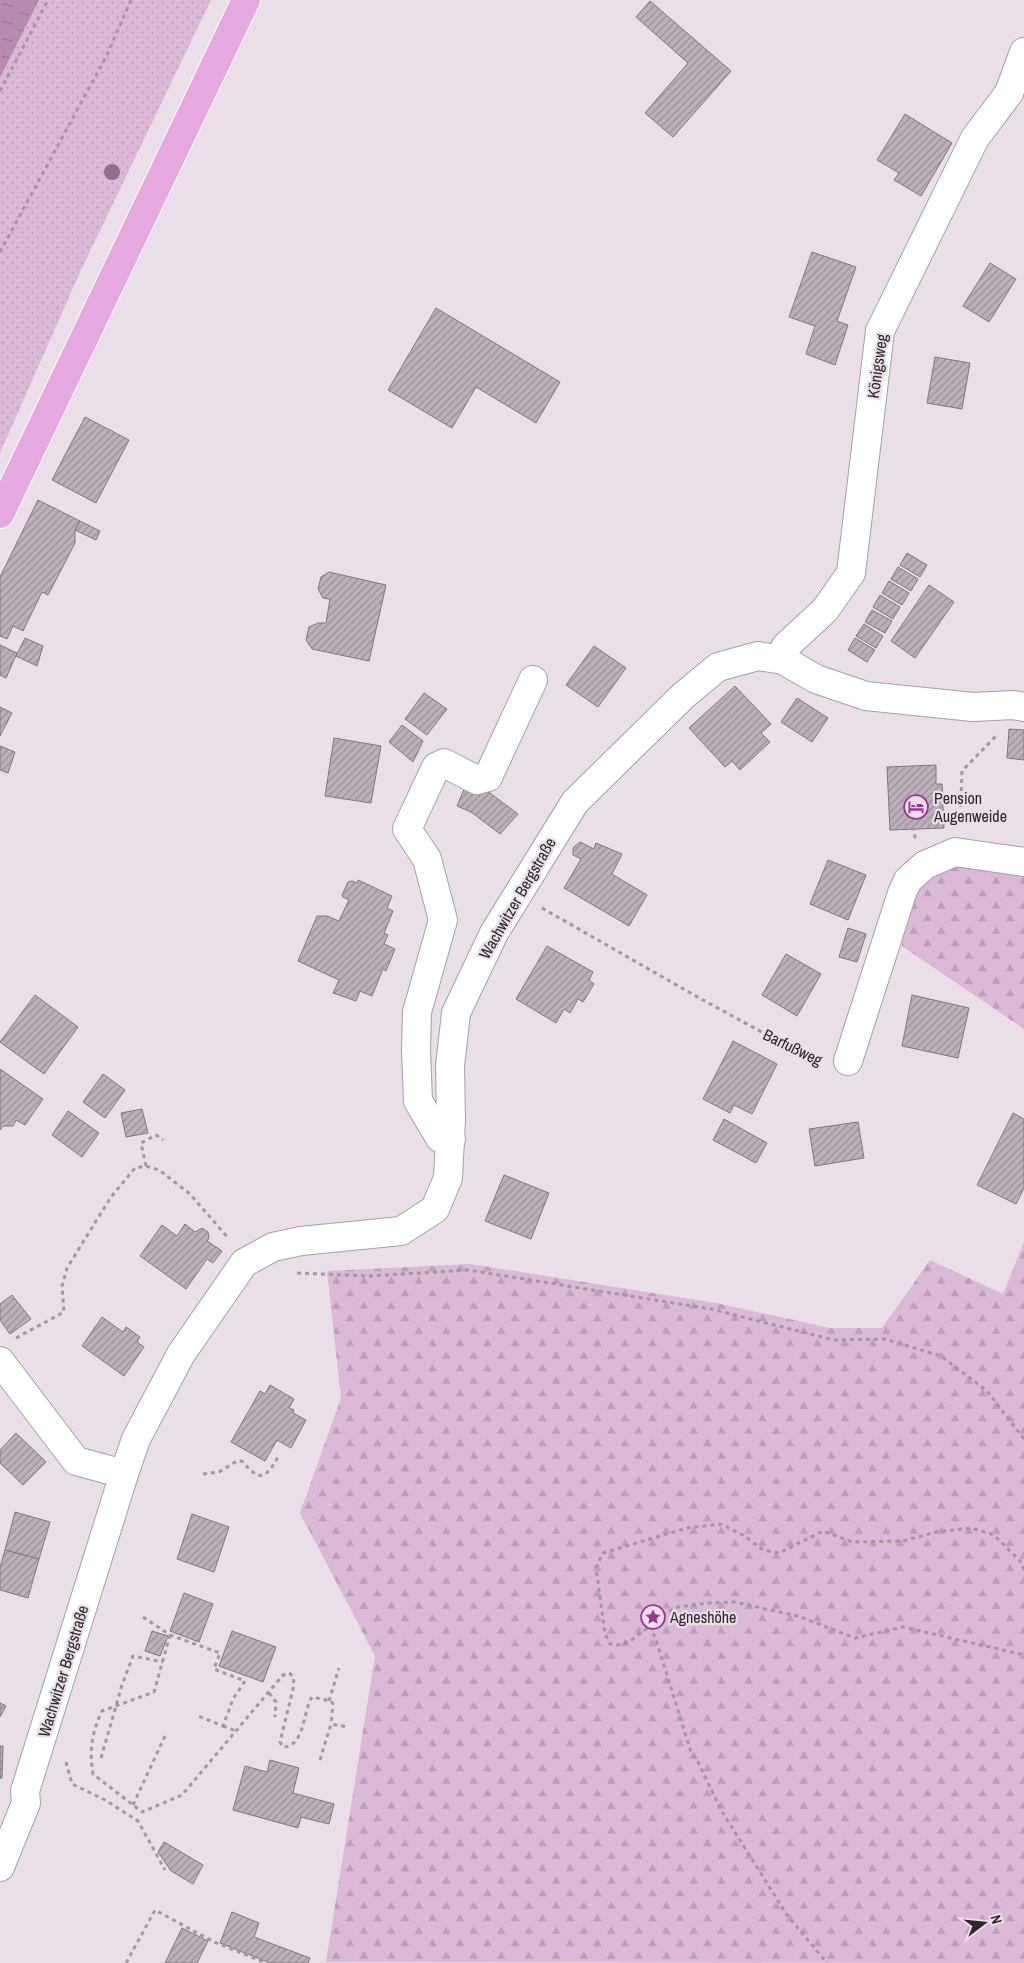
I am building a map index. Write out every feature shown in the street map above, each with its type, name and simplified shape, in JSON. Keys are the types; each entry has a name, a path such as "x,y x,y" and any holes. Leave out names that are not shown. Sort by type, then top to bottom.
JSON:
{"main road":[{"path":"0,514 246,0"}],"street":[{"name":"Königsweg","path":"783,660 785,647 824,610 850,573 880,332 975,138 1009,93 1024,52"},
{"name":"Wachwitzer Bergstraße","path":"0,1867 26,1803 25,1791 136,1439 181,1354 244,1262 273,1247 301,1241 401,1231 435,1209 448,1178 451,1139 450,1066 456,1013 494,933 575,802 684,695 718,668 758,656 783,660 816,679 866,696 973,707 1019,706"},
{"path":"451,1139 440,1138 418,1101 417,1012 444,920 427,859 407,829 436,766 444,763 477,780 488,777 533,680"},
{"name":"Barfußweg","path":"848,1061 902,893 908,880 925,866 955,852 1024,862"},
{"path":"7,1350 76,1461 124,1474"}],"path":[{"path":"0,91 48,0"},
{"path":"0,252 107,55 130,0"},
{"path":"960,825 962,771 1007,725 1019,706"},
{"path":"915,837 924,836"},
{"name":"Barfußweg","path":"518,893 694,995 823,1066 848,1061"},
{"path":"146,1166 141,1143 156,1135 163,1140"},
{"path":"7,1350 64,1312 62,1286 67,1268 111,1197 135,1168 146,1166 159,1170 190,1194 231,1243"},
{"path":"293,1273 370,1276 468,1270 711,1309 834,1340 885,1339 941,1356 987,1391 1024,1439"},
{"path":"203,1474 219,1472 242,1461 250,1471 258,1476 264,1476 270,1471 279,1455"},
{"path":"1024,1570 1023,1563 994,1535 970,1528 936,1532 903,1541 852,1542 823,1531 779,1553 763,1550 743,1535 721,1524 687,1528 603,1553 596,1567 605,1634 610,1644 618,1645 629,1642 650,1626 658,1617 678,1607 734,1602 798,1616 855,1638 903,1627 1020,1654 1024,1653"},
{"path":"143,1618 170,1635 220,1653 214,1669 245,1681 233,1699 223,1726"},
{"path":"650,1626 691,1752 698,1762 721,1810 787,1915 827,1963"},
{"path":"170,1635 154,1692 102,1712 94,1728 90,1756 93,1774 142,1812 182,1795 237,1732 283,1675 289,1673 293,1676 294,1685 280,1742 283,1747 291,1746 297,1740 312,1697 329,1701 333,1704 331,1724 320,1760"},
{"path":"101,1758 133,1656 162,1662"},
{"path":"329,1701 339,1668"},
{"path":"269,1693 276,1702 275,1717"},
{"path":"198,1716 237,1732"},
{"path":"331,1724 348,1727"},
{"path":"134,1805 165,1736"},
{"path":"65,1761 72,1784 105,1800 138,1822 165,1870"},
{"path":"126,1963 155,1910 214,1942 266,1963"}],"green space":[{"path":"39,0 211,0 81,270 0,453 0,78"},
{"path":"960,860 1024,869 1024,1029 902,946 901,917 921,885"},
{"path":"1024,1242 1024,1963 326,1962 375,1656 300,1513 341,1398 327,1271 470,1264 716,1303 830,1328 882,1328 930,1260 1003,1294"}],"water":[{"path":"0,0 39,0 0,78"}],"building":[{"path":"650,1 731,71 673,137 645,113 688,63 636,17"},
{"path":"905,114 952,143 921,196 894,180 899,173 877,160"},
{"path":"812,252 856,267 837,321 848,325 835,365 806,354 815,326 789,317"},
{"path":"990,263 1016,279 989,322 963,306"},
{"path":"436,308 560,382 536,423 476,387 452,428 388,390"},
{"path":"935,357 970,363 962,409 927,403"},
{"path":"85,417 129,440 96,503 52,480"},
{"path":"38,500 80,521 75,530 75,543 48,595 42,592 23,631 13,626 7,639 0,636 0,577"},
{"path":"80,521 100,531 96,540 75,530"},
{"path":"907,553 927,565 920,577 900,565"},
{"path":"898,567 918,579 911,591 891,579"},
{"path":"329,572 386,585 369,661 312,649 306,640 309,627 318,623 326,623 330,599 323,598 318,589 321,577"},
{"path":"889,581 909,593 902,605 882,593"},
{"path":"929,585 954,602 915,658 891,641"},
{"path":"880,595 900,607 893,619 873,607"},
{"path":"872,610 892,621 885,633 865,622"},
{"path":"864,624 883,636 876,648 856,636"},
{"path":"25,638 43,646 37,666 16,656"},
{"path":"855,638 875,650 867,662 848,650"},
{"path":"0,645 17,653 6,678 0,675"},
{"path":"594,646 626,668 598,707 566,685"},
{"path":"735,686 771,724 761,733 770,742 740,770 732,761 725,767 689,728"},
{"path":"424,693 447,709 427,735 405,719"},
{"path":"797,698 828,718 812,742 781,722"},
{"path":"0,707 12,713 0,736"},
{"path":"402,725 423,741 413,762 389,742"},
{"path":"1009,729 1024,730 1024,760 1007,758"},
{"path":"334,738 381,746 371,803 325,796"},
{"path":"0,746 15,752 8,773 0,770"},
{"name":"Pension Augenweide","path":"936,765 936,784 942,784 944,828 890,830 887,767"},
{"path":"468,780 490,793 518,814 500,834 471,812 457,806"},
{"path":"580,842 594,849 596,843 622,854 612,874 647,895 629,926 564,888 581,859 573,855 573,848"},
{"path":"828,860 866,875 848,920 810,904"},
{"path":"358,880 392,896 387,908 393,911 384,933 388,935 384,944 395,949 386,971 383,969 372,996 360,991 356,1001 333,993 339,980 298,961 317,916 327,916 339,921 349,900 342,895 348,882 357,883"},
{"path":"848,928 866,934 857,962 839,957"},
{"path":"547,946 593,972 589,980 594,984 583,1002 578,999 570,1013 564,1009 556,1023 516,999"},
{"path":"786,954 821,974 797,1016 762,995"},
{"path":"35,995 78,1027 44,1074 0,1042"},
{"path":"912,995 969,1008 958,1058 902,1046"},
{"path":"733,1041 777,1064 752,1114 734,1105 730,1113 703,1099"},
{"path":"0,1069 43,1099 25,1125 16,1120 13,1126 3,1126 0,1130"},
{"path":"103,1074 125,1090 105,1118 83,1102"},
{"path":"142,1109 148,1133 126,1137 121,1113"},
{"path":"68,1111 99,1133 82,1157 52,1135"},
{"path":"1013,1113 1024,1119 1024,1188 1016,1204 977,1185"},
{"path":"724,1119 767,1143 756,1163 713,1140"},
{"path":"858,1122 864,1158 815,1166 809,1129"},
{"path":"504,1175 549,1193 531,1239 485,1221"},
{"path":"185,1224 195,1232 202,1228 208,1232 209,1238 207,1241 222,1251 213,1263 207,1259 186,1289 140,1256 162,1225 177,1236"},
{"path":"12,1295 31,1319 10,1334 0,1320 0,1304"},
{"path":"102,1317 123,1332 126,1327 140,1337 137,1342 144,1347 124,1376 82,1346"},
{"path":"270,1385 294,1399 289,1408 294,1410 293,1413 306,1420 291,1448 277,1440 265,1461 231,1442 260,1391 265,1394"},
{"path":"16,1433 46,1462 23,1485 0,1463 0,1450"},
{"path":"15,1512 50,1522 39,1559 5,1550"},
{"path":"192,1514 229,1527 214,1572 177,1559"},
{"path":"5,1550 39,1559 28,1598 0,1590 0,1567"},
{"path":"184,1593 213,1604 199,1642 170,1631"},
{"path":"152,1631 168,1636 160,1656 145,1651"},
{"path":"232,1631 276,1647 263,1682 219,1666"},
{"path":"0,1703 6,1706 0,1717"},
{"path":"0,1746 3,1746 2,1778 0,1778"},
{"path":"270,1760 299,1768 293,1793 334,1804 329,1824 301,1817 298,1828 233,1810 245,1766 267,1772"},
{"path":"164,1842 203,1865 193,1884 171,1871 158,1852"},
{"path":"232,1912 259,1923 254,1937 310,1958 308,1963 270,1963 220,1943"},
{"path":"182,1928 208,1941 197,1963 165,1963"}],"place":[{"name":"Pension Augenweide","path":"916,807"},
{"name":"Agneshöhe","path":"653,1617"}]}
